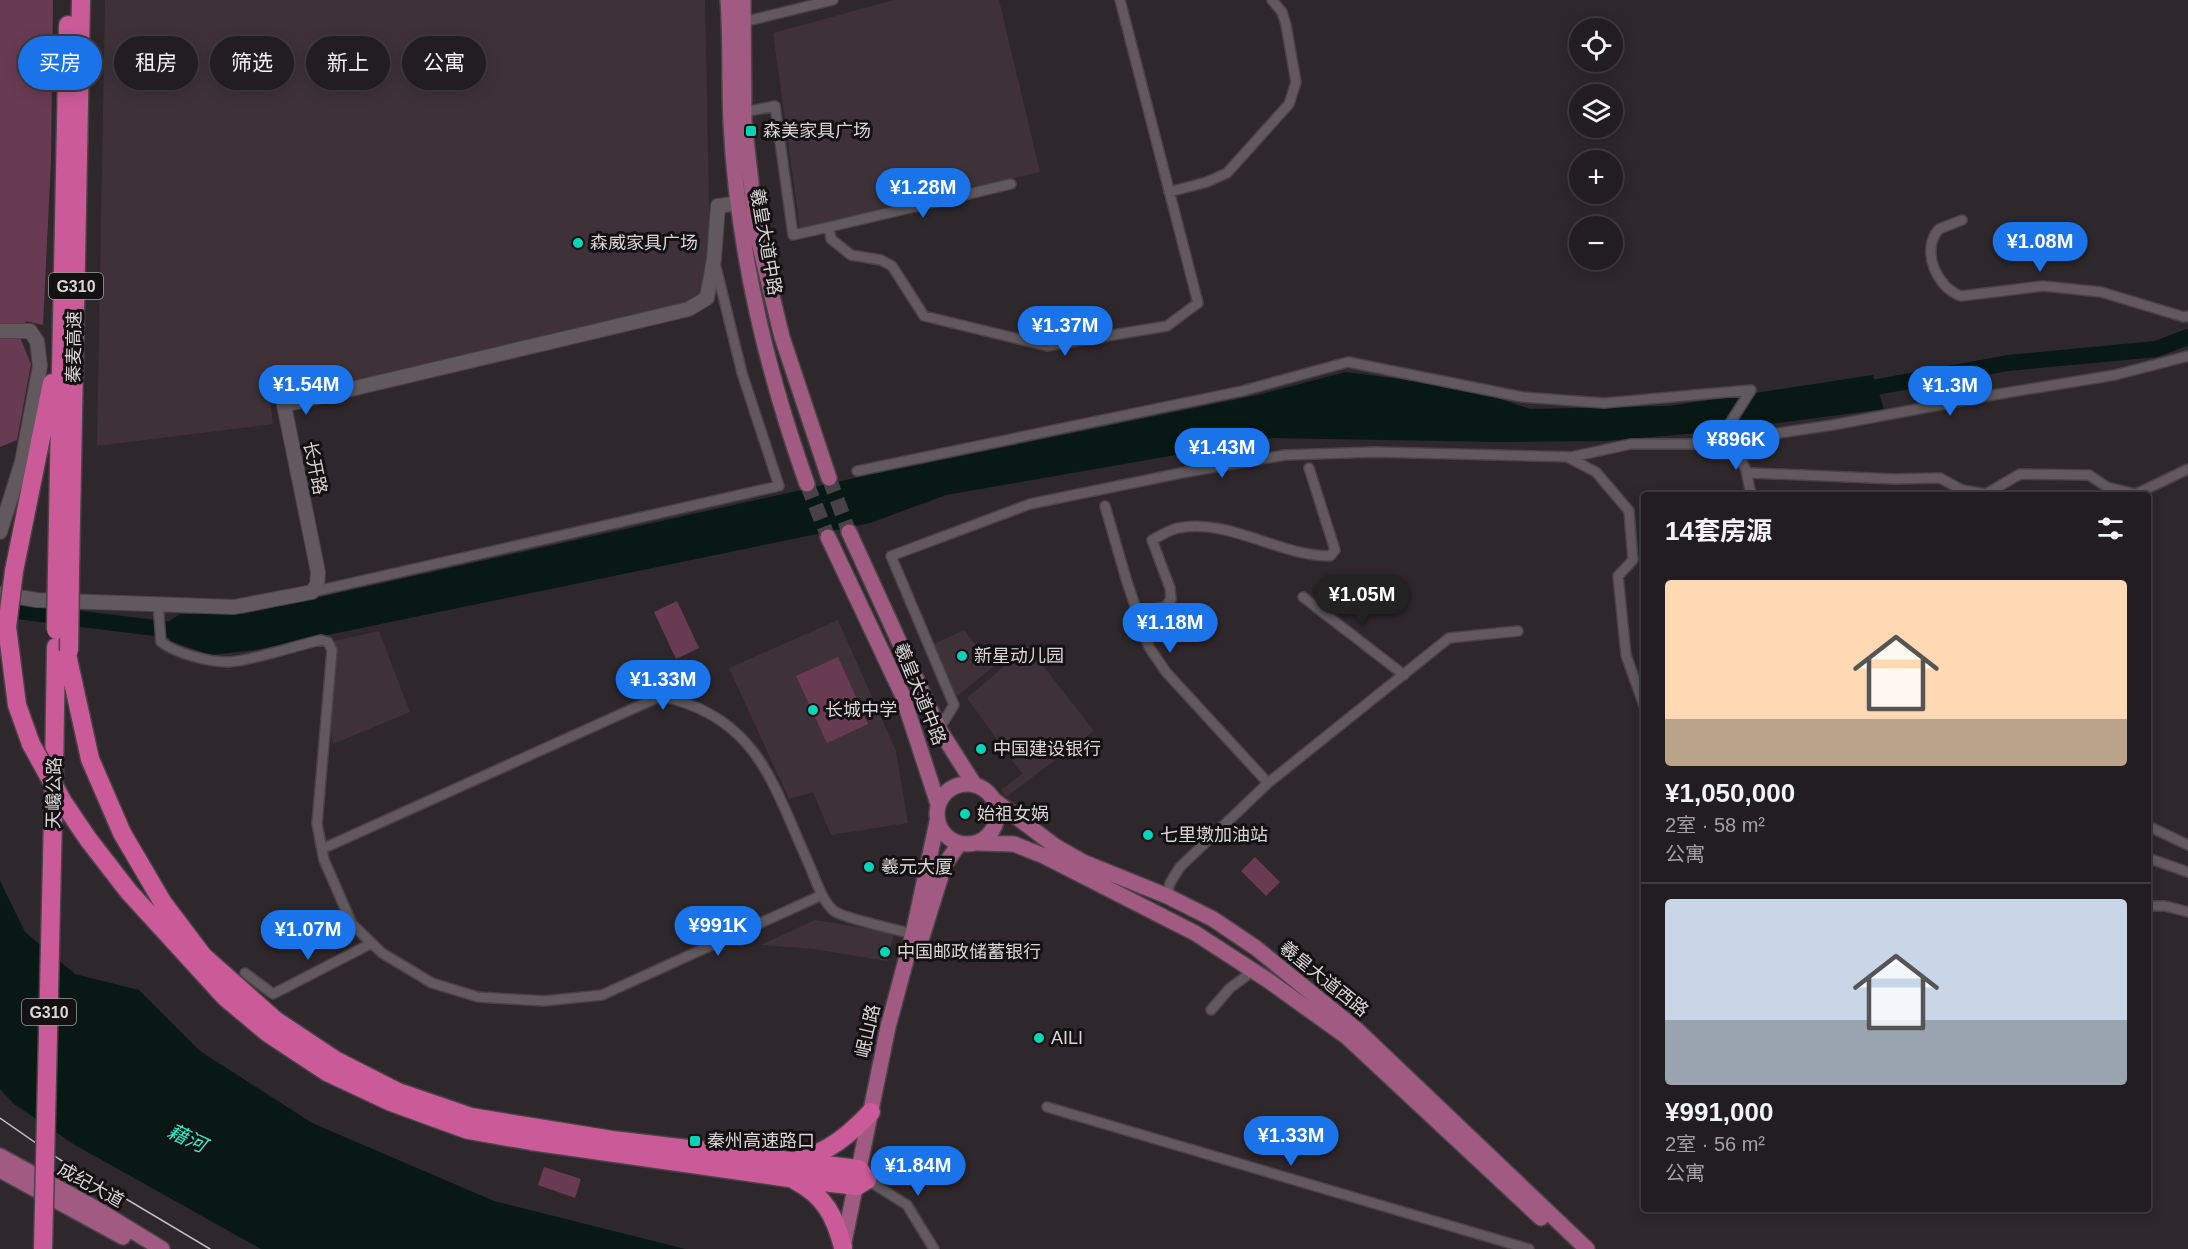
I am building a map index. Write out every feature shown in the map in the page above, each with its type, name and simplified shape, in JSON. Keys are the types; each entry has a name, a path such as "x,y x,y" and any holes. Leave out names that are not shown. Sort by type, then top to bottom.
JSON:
{"highway":[{"name":"秦麦高速","path":"61,337 69,0"},
{"name":"秦麦高速","path":"68,655 81,0"},
{"path":"61,337 14,571 7,627 17,705 31,744 63,802 88,839 129,892 225,997 268,1034 327,1072 391,1102 468,1130 531,1141 861,1178"},
{"name":"天巉公路","path":"43,1249 61,337"},
{"path":"68,655 90,759 122,833 163,903 204,956 275,1020 335,1060 388,1087 471,1117 790,1170 827,1204 846,1248"},
{"name":"天巉公路","path":"49,1249 61,776 68,655"},
{"path":"790,1170 837,1143 871,1113"}],"main road":[{"name":"羲皇大道中路","path":"728,0 737,23"},
{"name":"羲皇大道中路","path":"743,0 737,23 739,203 765,343 793,445 807,484"},
{"name":"羲皇大道中路","path":"738,113 757,234 782,337 829,478"},
{"name":"羲皇大道中路","path":"849,532 939,729 974,784"},
{"name":"羲皇大道中路","path":"828,537 902,694 938,804"},
{"path":"974,784 986,790 994,800 997,812 996,825 989,836 978,843 959,844 948,838 938,822 938,804 945,793 956,786 974,784"},
{"name":"羲皇大道西路","path":"994,800 1055,846 1213,919 1256,948 1356,1029 1587,1249"},
{"name":"岷山路","path":"861,1178 888,1027 913,934 938,822"},
{"name":"羲皇大道西路","path":"978,843 1014,844 1044,856 1195,933 1253,971 1347,1037 1573,1249"},
{"name":"岷山路","path":"846,1248 898,1027 933,894 944,866 959,844"},
{"name":"成纪大道","path":"0,1156 95,1208 162,1249"},
{"name":"成纪大道","path":"0,1170 13,1179 90,1217 143,1249"}],"street":[{"path":"737,23 832,0"},
{"path":"829,227 831,239 851,255 881,260 892,266 924,316 1047,346 1167,326 1198,303 1120,0"},
{"path":"1169,192 1207,182 1227,173 1289,104 1296,82 1286,24 1282,12 1272,0"},
{"path":"738,113 775,106 793,235 1011,184"},
{"name":"长开路","path":"312,592 317,585 318,572 284,405 689,309 707,298 714,259 718,206 739,203"},
{"path":"1962,220 1940,229 1931,246 1939,282 1953,293 1961,296 2043,286 2101,292 2184,317 2188,316"},
{"path":"0,594 37,600 234,608 779,486 742,373 714,259"},
{"path":"0,331 30,331 37,341 40,366 22,462 0,532"},
{"path":"939,729 954,705 891,556 1030,504 1181,472 1285,455 1375,452 1566,456 1631,444 1706,444 1736,441 2115,375 2188,357"},
{"path":"857,471 1242,391 1348,362 1522,397 1604,403 1751,390 1723,434 1706,444"},
{"path":"1736,441 1752,473 1756,492"},
{"path":"1736,441 1750,492"},
{"path":"1566,456 1596,472 1629,512 1633,560 1618,576 1626,655 1641,698"},
{"path":"1137,612 1165,607 1171,599 1170,588 1152,540 1177,528 1207,527 1311,554 1330,556 1335,550 1309,468"},
{"path":"2140,492 2188,469"},
{"path":"1752,473 1894,479 1940,477 1962,490 1974,492"},
{"path":"1989,492 2020,474 2089,475 2107,487 2128,492"},
{"path":"1105,506 1149,647 1166,672 1268,783"},
{"path":"1303,597 1404,675"},
{"path":"158,604 161,642 168,647 209,659 229,662 321,640 328,642 332,650 317,824 324,860 352,924 382,953 432,983 478,997 544,1001 602,995 822,895"},
{"path":"1167,896 1180,867 1268,783 1449,638 1518,631"},
{"path":"322,849 661,696 691,703 714,715 732,726 748,744 774,787 822,895 835,911 913,934"},
{"path":"2151,827 2188,845"},
{"path":"2151,859 2188,872"},
{"path":"2151,906 2165,906 2188,912"},
{"path":"245,973 273,994 372,943"},
{"path":"1211,1010 1230,988 1253,971"},
{"path":"1047,1107 1247,1168 1529,1249"},
{"path":"861,1178 907,1205 934,1249"}],"shaded area":[{"path":"0,0 53,0 53,36 18,36 18,90 52,90 51,160 43,325 26,321 19,335 31,364 17,440 0,447"},
{"path":"105,0 705,0 711,304 270,401 273,424 97,446"},
{"path":"894,0 999,0 1040,172 800,228 773,33"},
{"path":"677,601 699,648 676,659 654,612"},
{"name":"长城中学","path":"838,620 896,751 908,823 831,835 813,792 789,799 729,668"},
{"name":"新星动儿园","path":"964,630 993,667 957,696 934,644"},
{"path":"379,631 410,712 333,744 328,716 334,641"},
{"path":"1028,646 1094,731 1006,797 1001,790 1022,774 967,698"},
{"path":"838,657 868,724 827,743 796,676"},
{"path":"1255,857 1280,882 1266,896 1241,871"},
{"path":"815,920 894,933 887,961 813,949 761,945"},
{"path":"544,1167 581,1179 575,1198 538,1185"}],"water":[{"path":"1346,372 1467,388 1530,409 1669,406 1873,375 1884,409 1710,432 1605,441 1499,442 1273,438 946,495 870,523 255,650 211,655 170,641 167,623 180,614 244,614 855,478 1258,395"},
{"name":"藉河","path":"0,881 25,932 75,974 139,990 200,1051 312,1123 494,1201 685,1249 261,1249 75,1145 14,1104 0,1089"}],"waterway":[{"path":"1855,391 2008,363 2156,349 2188,337"},
{"path":"0,609 188,632"}],"tunnel":[{"path":"829,478 849,532"},
{"path":"807,484 828,537"}],"tram line":[{"path":"0,1118 59,1159 210,1249"}],"place":[{"name":"森美家具广场","path":"751,131"},
{"name":"森威家具广场","path":"578,243"},
{"name":"新星动儿园","path":"962,656"},
{"name":"长城中学","path":"813,710"},
{"name":"中国建设银行","path":"981,749"},
{"name":"始祖女娲","path":"965,814"},
{"name":"七里墩加油站","path":"1148,835"},
{"name":"羲元大厦","path":"869,867"},
{"name":"中国邮政储蓄银行","path":"885,952"},
{"name":"AILI","path":"1039,1038"},
{"name":"秦州高速路口","path":"695,1141"}]}
